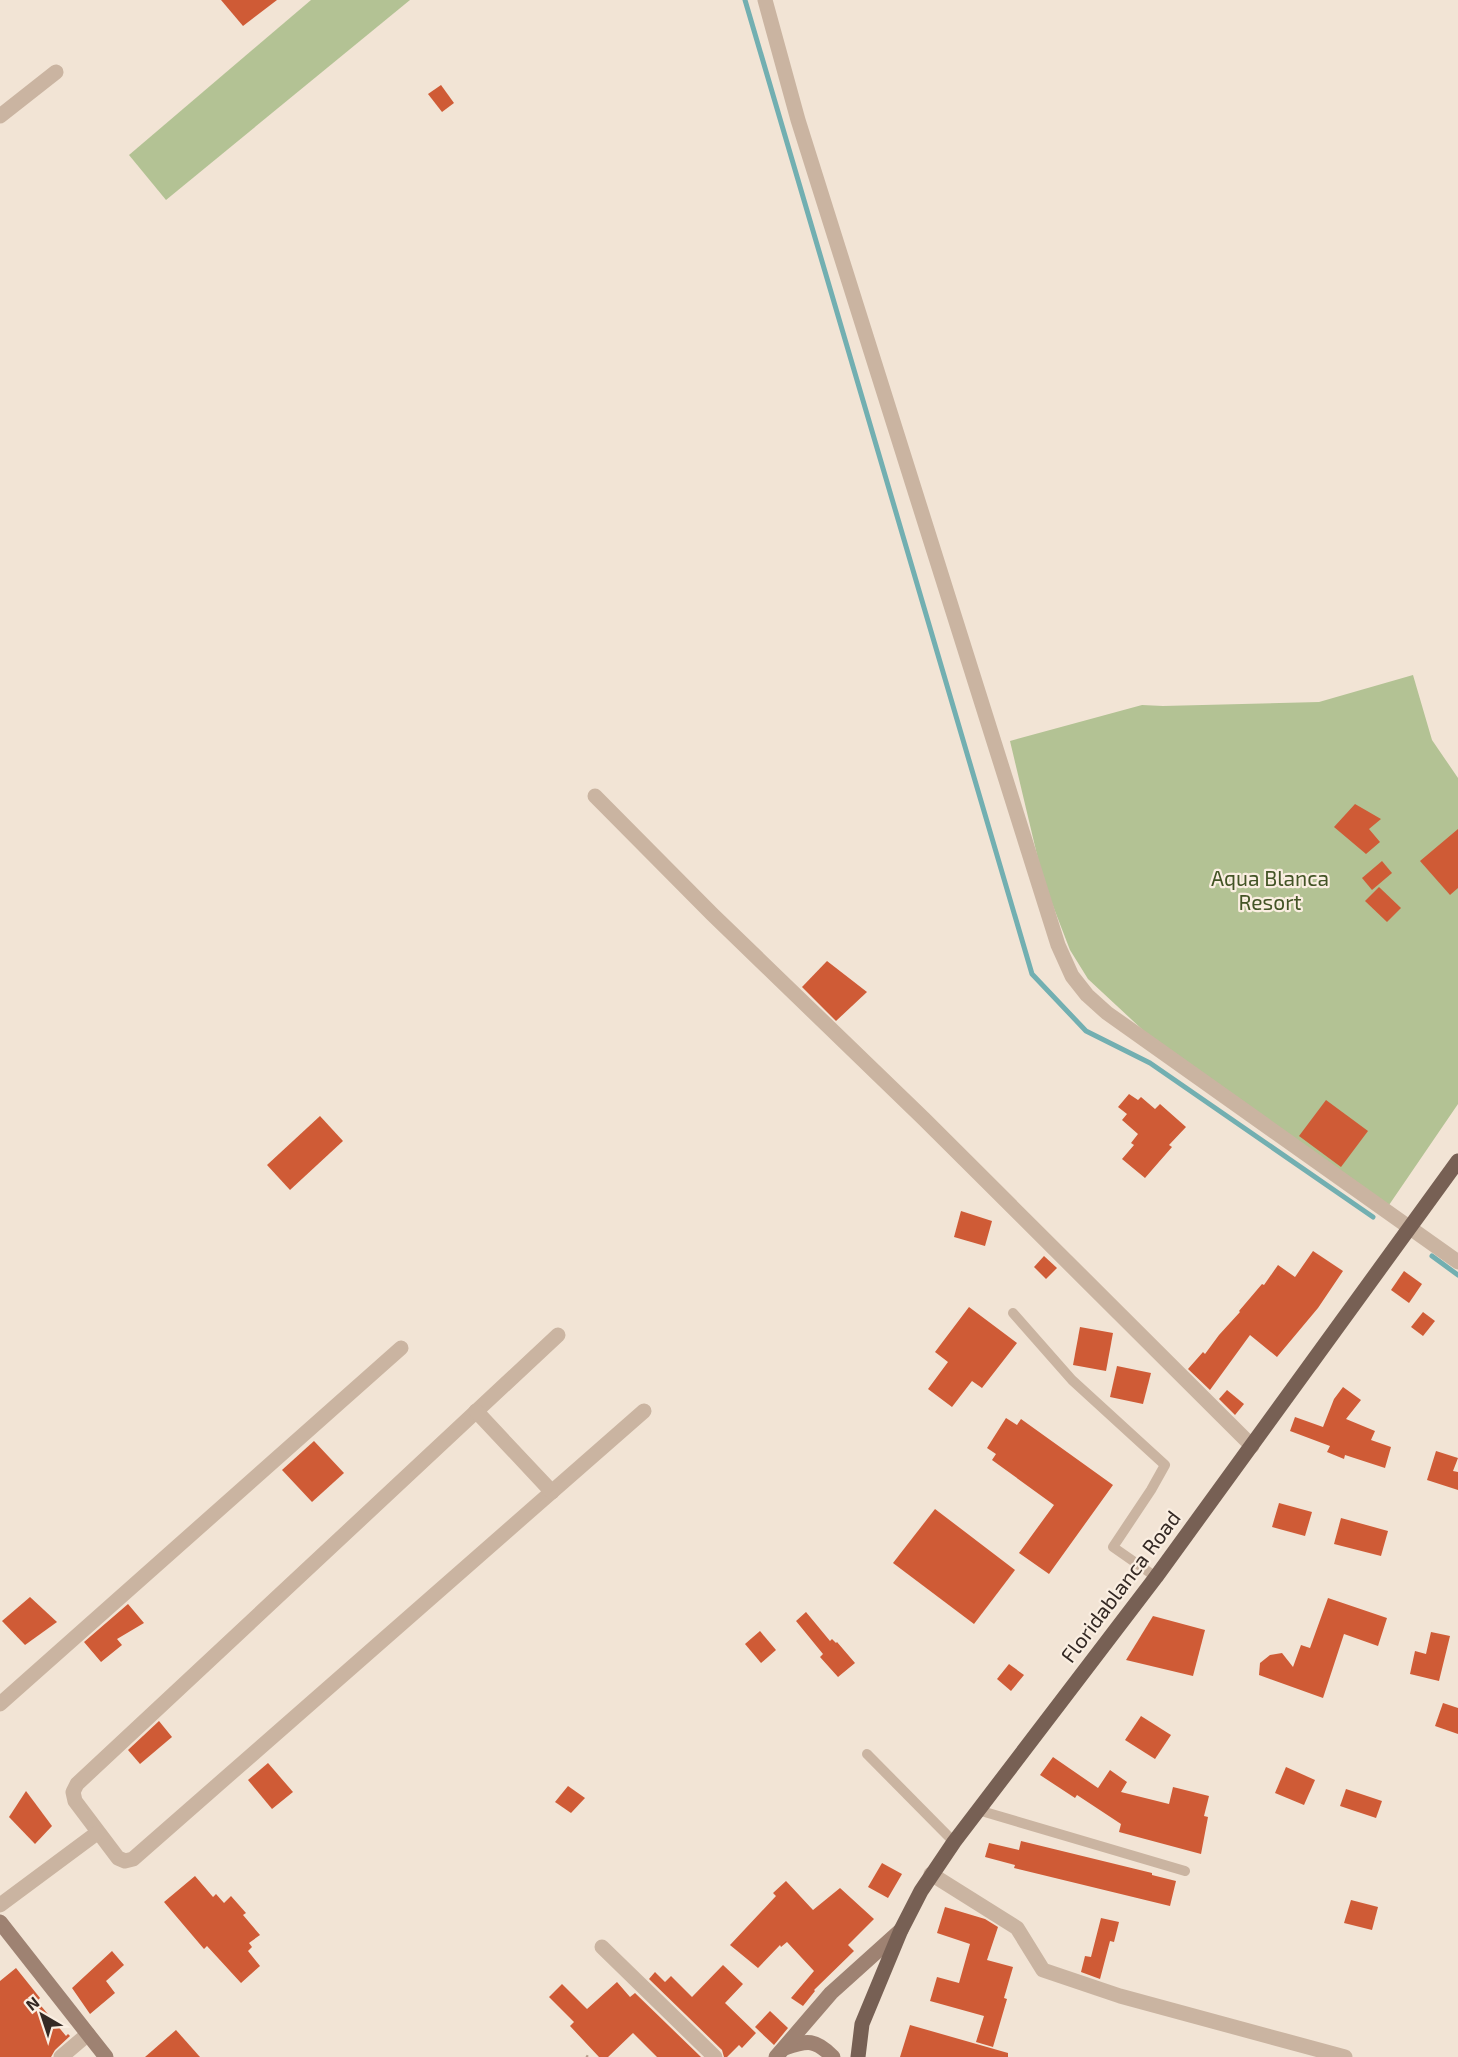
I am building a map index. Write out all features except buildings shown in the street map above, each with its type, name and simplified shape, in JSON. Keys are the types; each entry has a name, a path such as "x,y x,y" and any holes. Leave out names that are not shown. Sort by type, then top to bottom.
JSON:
{"main road":[{"name":"Floridablanca Road","path":"858,2057 862,2024 901,1930 932,1875 954,1842 1156,1577 1458,1161"}],"street":[{"path":"765,0 809,154 1058,945 1072,976 1087,995 1107,1013 1458,1262"},
{"path":"0,116 56,72"},
{"path":"595,795 712,914 924,1119 1252,1446"},
{"path":"558,1335 77,1784 73,1792 75,1801 118,1858 125,1861 133,1859 644,1411"},
{"path":"0,1704 401,1348"},
{"path":"476,1411 552,1492"},
{"path":"0,1905 97,1833"},
{"path":"932,1875 1017,1928 1043,1970 1120,1996 1345,2057"},
{"path":"0,1922 106,2057"},
{"path":"779,2053 831,1993 901,1930"},
{"path":"602,1947 715,2057"},
{"path":"61,2057 88,2034"},
{"path":"779,2053 805,2041 823,2047 833,2057"}],"lane":[{"path":"1013,1313 1072,1380 1165,1465 1152,1490 1113,1547 1156,1577"},
{"path":"867,1754 954,1842"},
{"path":"978,1810 1185,1871"}],"green space":[{"path":"311,0 410,0 166,200 129,155"},
{"name":"Aqua Blanca Resort","path":"1413,675 1432,740 1458,778 1458,1104 1389,1205 1160,1046 1088,979 1070,950 1043,880 1010,741 1142,705 1319,702"}],"waterway":[{"path":"745,0 1032,974 1086,1031 1150,1063 1373,1217"},
{"path":"1432,1256 1458,1275"}]}
